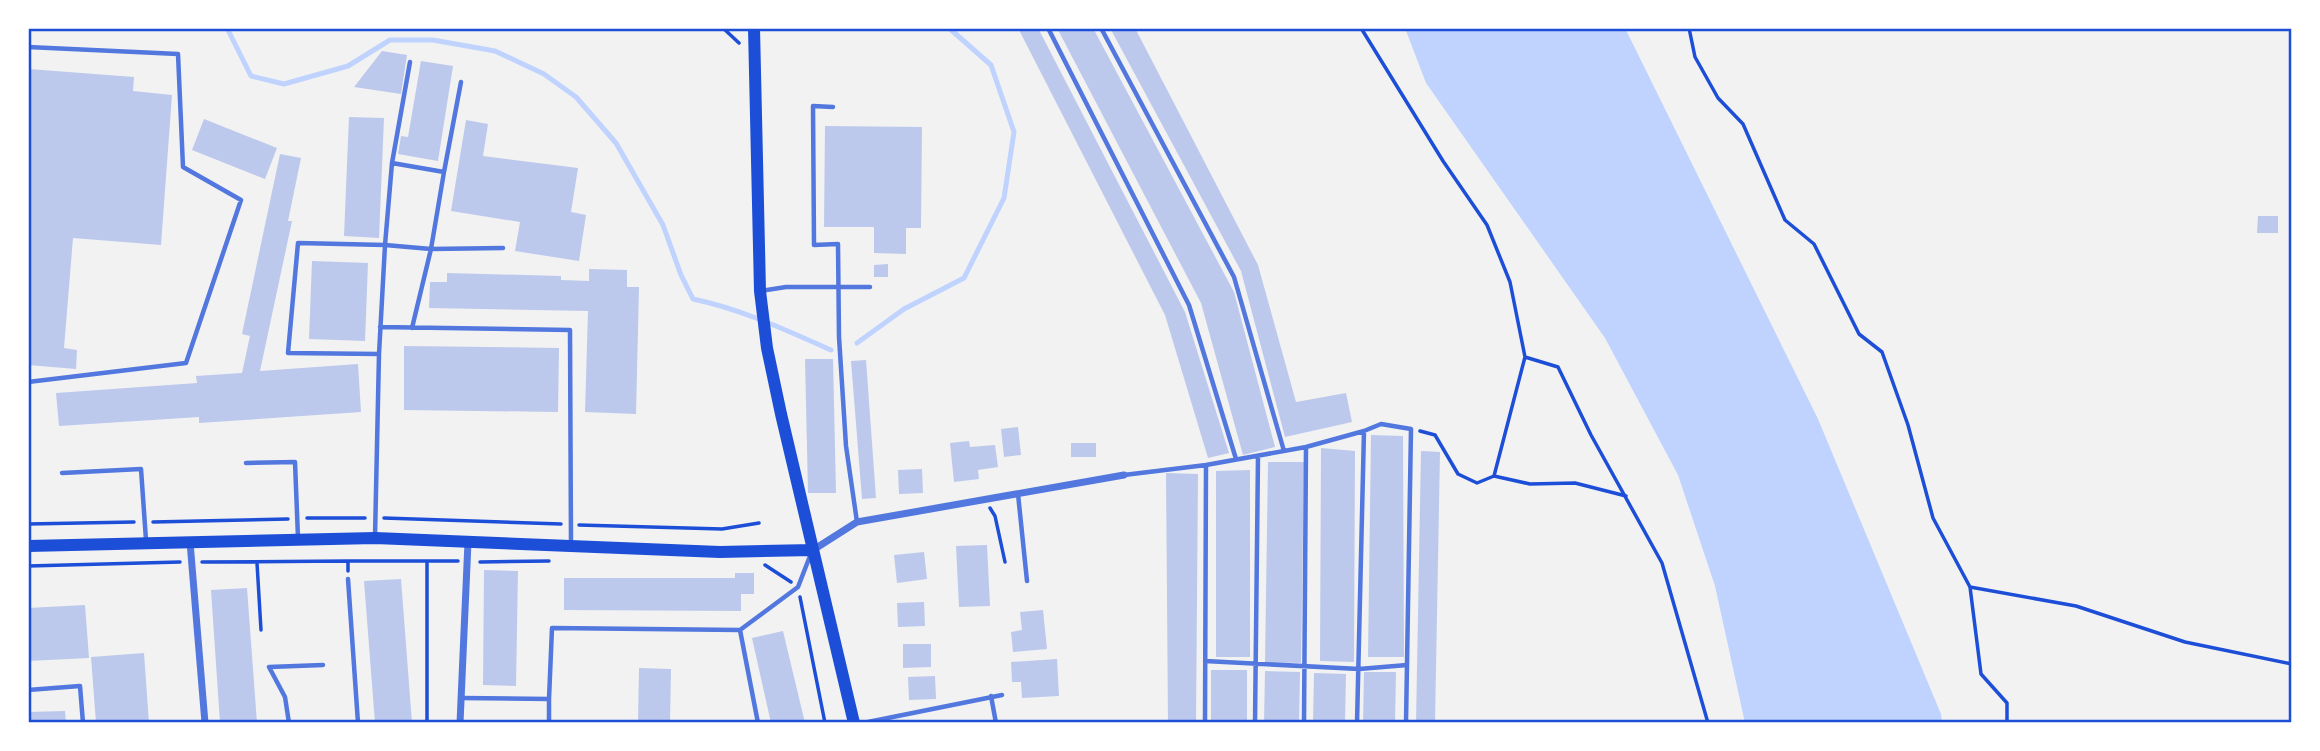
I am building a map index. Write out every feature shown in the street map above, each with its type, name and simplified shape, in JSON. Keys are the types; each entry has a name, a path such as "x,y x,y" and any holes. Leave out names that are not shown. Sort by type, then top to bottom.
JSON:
{"main road":[{"path":"754,28 760,291 767,348 854,723"},
{"path":"28,546 375,538 720,552 813,550"}],"street":[{"path":"813,550 857,522 1124,475"},
{"path":"190,541 205,723"},
{"path":"460,723 468,542"}],"lane":[{"path":"1048,28 1189,305 1236,459"},
{"path":"1101,28 1234,277 1284,451"},
{"path":"28,47 178,54 183,167 242,200 186,363 28,382"},
{"path":"375,538 380,327 391,163 410,62"},
{"path":"412,328 432,249 461,82"},
{"path":"833,107 813,106 814,245 838,244 846,446 857,522"},
{"path":"391,163 444,173"},
{"path":"379,354 288,354 298,243 432,249 503,248"},
{"path":"760,291 786,286 870,286"},
{"path":"380,327 570,330 571,546"},
{"path":"1124,475 1206,465 1306,447 1381,424 1411,429 1406,723"},
{"path":"1357,723 1364,431"},
{"path":"1304,723 1306,447"},
{"path":"1255,723 1258,456"},
{"path":"246,463 295,462 298,538"},
{"path":"1205,723 1206,465"},
{"path":"62,473 141,470 146,542"},
{"path":"1018,493 1027,581"},
{"path":"549,723 552,628 740,630 798,587 813,550"},
{"path":"348,579 358,723"},
{"path":"740,630 758,723"},
{"path":"1205,661 1359,669 1407,665"},
{"path":"289,723 285,697 270,667 323,665"},
{"path":"28,690 80,686 82,723"},
{"path":"863,723 1002,695"},
{"path":"991,696 996,723"},
{"path":"460,698 550,699"}],"path":[{"path":"1361,28 1443,161 1487,225 1510,282 1525,358 1494,477"},
{"path":"1689,28 1695,57 1718,98 1743,124 1785,220 1814,244 1859,334 1882,352 1908,425 1933,518 1970,587 1981,674 2007,703 2007,723"},
{"path":"1525,358 1558,367 1591,435 1662,563 1708,723"},
{"path":"1411,429 1435,435 1458,474 1477,482 1494,477 1530,484 1575,482 1627,496"},
{"path":"985,501 995,516 1005,562"},
{"path":"348,561 348,579"},
{"path":"427,561 427,723"},
{"path":"28,566 192,562 560,561"},
{"path":"761,561 798,587 825,723"},
{"path":"257,563 261,630"},
{"path":"1970,587 2076,606 2185,642 2292,664"}],"water":[{"path":"1405,28 1625,28 1818,419 1941,714 1942,723 1745,723 1715,586 1678,475 1605,338 1426,83"}],"building":[{"path":"1018,28 1038,28 1185,312 1229,453 1208,458 1165,315"},
{"path":"1057,28 1093,28 1234,292 1275,447 1243,455 1201,303"},
{"path":"1110,28 1135,28 1258,265 1296,402 1346,393 1352,422 1285,437 1241,271"},
{"path":"382,51 407,55 401,94 354,87"},
{"path":"421,61 453,66 438,161 398,154 401,136 408,137"},
{"path":"29,69 134,77 133,91 172,95 161,245 73,238 64,348 77,350 76,369 28,365"},
{"path":"349,117 384,118 379,238 344,236"},
{"path":"204,119 277,148 265,179 192,150"},
{"path":"466,120 488,124 483,156 578,168 571,212 586,215 579,261 515,251 520,222 451,211"},
{"path":"825,126 922,127 921,228 906,228 906,254 874,253 874,227 824,227"},
{"path":"280,154 301,158 288,221 292,221 260,371 358,364 361,412 199,423 199,417 59,426 56,393 197,383 196,376 242,373 250,336 242,334"},
{"path":"2258,216 2278,216 2278,233 2257,233"},
{"path":"312,261 368,263 365,341 309,339"},
{"path":"888,264 888,277 874,277 874,265"},
{"path":"589,269 627,270 627,287 639,287 636,414 585,412 588,311 429,308 430,282 447,282 447,273 561,276 561,280 589,281"},
{"path":"404,346 559,348 558,412 404,410"},
{"path":"805,359 833,359 836,493 808,493"},
{"path":"866,360 876,498 862,499 851,361"},
{"path":"1018,427 1021,455 1004,457 1001,429"},
{"path":"1371,435 1403,436 1404,657 1368,657"},
{"path":"969,441 970,447 995,445 998,467 978,470 979,479 954,482 950,443"},
{"path":"1071,443 1096,443 1096,457 1071,457"},
{"path":"1321,448 1355,451 1354,662 1320,661"},
{"path":"1421,451 1440,452 1435,723 1416,723"},
{"path":"1268,462 1304,462 1301,663 1265,662"},
{"path":"922,469 923,493 899,494 898,470"},
{"path":"1250,470 1250,657 1216,657 1216,471"},
{"path":"1166,473 1198,474 1196,723 1168,723"},
{"path":"987,545 990,606 959,607 956,546"},
{"path":"924,552 927,579 897,583 894,555"},
{"path":"484,570 518,571 516,686 483,685"},
{"path":"735,573 754,573 754,594 741,594 741,611 564,610 564,578 735,578"},
{"path":"401,579 412,723 375,723 364,581"},
{"path":"247,588 257,723 220,723 211,590"},
{"path":"924,602 925,626 898,627 897,603"},
{"path":"85,605 89,658 28,661 28,608"},
{"path":"1043,610 1047,649 1013,652 1011,632 1022,630 1020,612"},
{"path":"783,631 805,723 771,723 752,638"},
{"path":"903,644 931,644 931,667 903,668"},
{"path":"144,653 149,723 96,723 91,657"},
{"path":"1057,659 1059,696 1022,698 1021,682 1012,682 1011,662"},
{"path":"639,668 671,669 670,723 638,723"},
{"path":"1211,670 1247,670 1247,723 1211,723"},
{"path":"1265,671 1300,672 1299,723 1264,723"},
{"path":"1364,672 1396,672 1395,723 1363,723"},
{"path":"1314,673 1346,674 1345,723 1313,723"},
{"path":"935,676 936,699 909,700 908,677"},
{"path":"65,711 66,723 28,723 28,712"}],"waterway":[{"path":"227,28 251,76 284,84 348,66 390,40 433,40 495,51 544,74 576,97 616,143 663,225 681,275 693,299 746,314 831,350"},
{"path":"857,343 904,309 964,278 1004,198 1014,132 991,65 949,28"}]}
